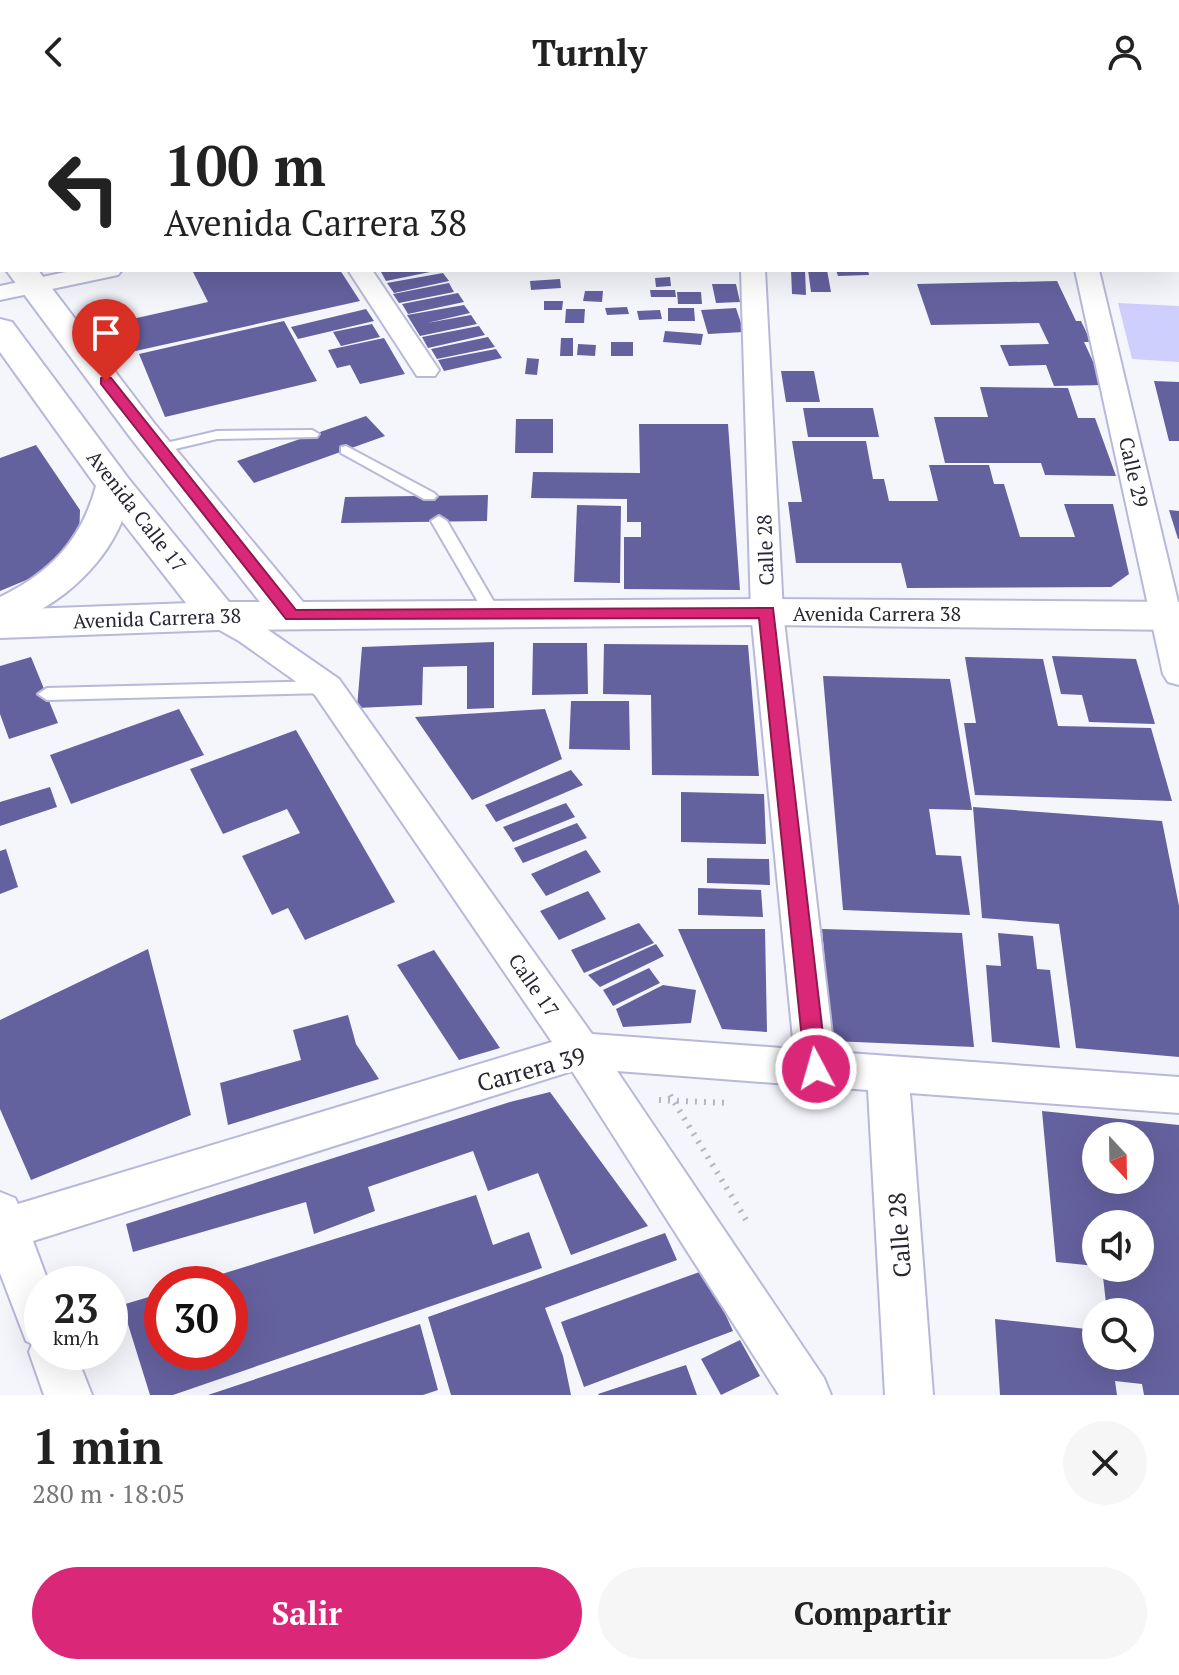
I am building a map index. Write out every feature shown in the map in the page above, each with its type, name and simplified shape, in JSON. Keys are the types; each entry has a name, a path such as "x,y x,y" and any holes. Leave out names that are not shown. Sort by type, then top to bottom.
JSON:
{"main road":[{"path":"18,283 292,615"},
{"name":"Avenida Calle 17","path":"0,329 115,486 218,616"},
{"path":"0,613 48,586 76,563 96,539 110,514 115,486"},
{"name":"Avenida Carrera 38","path":"0,624 292,615 767,612 1174,616"}],"street":[{"path":"18,283 96,272"},
{"path":"361,272 426,370"},
{"name":"Calle 28","path":"753,272 767,612 816,1069"},
{"name":"Calle 29","path":"1088,272 1174,616 1179,674"},
{"name":"Calle 17","path":"218,616 250,633 327,687 581,1051 807,1395"},
{"name":"Carrera 39","path":"2,1224 581,1051 1179,1095"},
{"name":"Calle 28","path":"888,1075 909,1395"},
{"path":"2,1224 24,1280"},
{"path":"59,1370 68,1395"}],"lane":[{"path":"158,449 217,435 312,434"},
{"path":"346,450 429,496"},
{"path":"439,521 493,614"},
{"path":"47,694 327,687"}],"shaded area":[{"path":"1118,303 1179,306 1179,362 1132,359"}],"building":[{"path":"193,272 341,272 360,301 131,352 119,322 208,302"},
{"path":"381,272 430,272 386,281"},
{"path":"791,272 805,272 806,295 792,294"},
{"path":"808,272 827,272 831,292 811,292"},
{"path":"837,272 868,272 869,275 838,276"},
{"path":"443,273 449,281 394,293 387,283"},
{"path":"670,277 671,286 656,287 655,278"},
{"path":"560,279 561,288 531,290 530,281"},
{"path":"1057,281 1076,321 1081,321 1091,342 1084,342 1104,385 1054,386 1046,365 1009,366 1000,345 1049,344 1039,323 931,325 917,284"},
{"path":"449,283 454,292 399,303 393,294"},
{"path":"712,284 736,284 740,302 716,303"},
{"path":"650,290 675,290 676,297 651,297"},
{"path":"585,291 603,291 602,302 583,301"},
{"path":"677,292 701,292 702,304 678,304"},
{"path":"458,293 464,302 408,314 402,304"},
{"path":"544,301 563,301 562,310 544,310"},
{"path":"464,305 470,313 427,323 471,315 477,324 420,336 407,315"},
{"path":"627,307 629,314 607,315 605,308"},
{"path":"668,308 694,308 695,321 668,321"},
{"path":"736,308 744,332 708,334 701,310"},
{"path":"366,309 374,321 298,339 291,327"},
{"path":"566,309 585,309 584,323 565,323"},
{"path":"660,310 662,319 639,320 637,311"},
{"path":"284,321 317,381 165,417 139,354"},
{"path":"372,324 380,337 341,346 333,332"},
{"path":"479,326 485,335 428,348 422,337"},
{"path":"665,331 703,334 701,345 663,342"},
{"path":"488,337 495,347 437,359 431,349"},
{"path":"384,338 405,374 360,384 350,365 337,368 328,350"},
{"path":"561,338 573,338 573,356 560,356"},
{"path":"611,342 633,342 633,356 611,356"},
{"path":"578,344 596,345 595,356 577,355"},
{"path":"496,349 502,358 444,371 438,360"},
{"path":"527,358 539,359 537,375 525,374"},
{"path":"781,371 814,371 820,402 786,402"},
{"path":"1154,381 1179,382 1179,441 1169,441"},
{"path":"980,387 1068,388 1078,418 1095,418 1116,476 1045,475 1041,463 945,463 934,417 988,417"},
{"path":"803,408 873,408 879,437 808,437"},
{"path":"366,416 385,436 254,483 237,461"},
{"path":"516,419 553,419 553,453 515,453"},
{"path":"639,424 728,424 740,590 624,589 624,537 641,537 641,522 627,522 627,499 531,498 533,472 640,473"},
{"path":"792,441 866,441 873,479 884,479 889,501 938,501 929,465 989,465 994,484 1004,484 1020,537 1075,537 1064,504 1113,504 1129,574 1111,587 907,588 901,563 796,563 788,502 802,502"},
{"path":"36,445 80,510 79,539 36,576 0,591 0,458"},
{"path":"488,495 487,521 341,523 345,497"},
{"path":"577,505 621,506 620,583 574,582"},
{"path":"1169,510 1179,511 1179,539 1178,539"},
{"path":"494,642 494,708 467,709 467,666 423,667 422,705 357,708 362,647"},
{"path":"533,643 587,643 588,694 532,695"},
{"path":"604,644 748,645 759,776 652,775 651,695 603,694"},
{"path":"1052,656 1136,659 1155,724 1089,722 1082,695 1061,694"},
{"path":"31,657 58,723 9,739 0,714 0,666"},
{"path":"965,657 1043,659 1058,726 1151,728 1172,801 975,795 964,723 976,723"},
{"path":"823,676 950,679 972,810 929,809 936,855 961,856 970,915 843,910"},
{"path":"571,701 629,701 630,750 569,749"},
{"path":"179,709 204,755 71,804 50,755"},
{"path":"545,709 562,759 472,800 415,717"},
{"path":"296,730 395,902 305,940 288,908 272,915 242,856 300,833 287,809 223,834 190,769"},
{"path":"571,770 583,785 496,822 485,805"},
{"path":"50,787 57,807 0,826 0,802"},
{"path":"681,792 764,794 766,844 681,842"},
{"path":"566,803 575,817 513,842 503,827"},
{"path":"973,807 1162,821 1179,906 1179,1057 1076,1048 1059,924 982,918"},
{"path":"577,823 587,838 523,863 514,848"},
{"path":"6,849 18,887 0,894 0,851"},
{"path":"586,850 601,872 546,896 531,874"},
{"path":"707,858 769,859 770,885 707,883"},
{"path":"698,888 761,890 763,917 698,915"},
{"path":"588,891 606,919 559,940 540,911"},
{"path":"639,923 654,943 584,973 571,950"},
{"path":"678,929 765,929 767,1032 722,1029"},
{"path":"822,929 962,933 974,1047 832,1041"},
{"path":"998,933 1033,936 1037,969 1050,970 1060,1048 992,1042 986,965 1001,966"},
{"path":"656,944 664,956 600,987 588,975"},
{"path":"148,949 191,1115 31,1180 0,1109 0,1020"},
{"path":"434,950 500,1048 459,1060 397,965"},
{"path":"649,968 660,983 613,1006 603,990"},
{"path":"663,985 696,990 691,1023 623,1027 616,1009"},
{"path":"348,1015 356,1044 379,1079 228,1125 220,1083 301,1060 293,1030"},
{"path":"550,1092 648,1226 571,1255 538,1173 488,1191 473,1151 368,1187 375,1211 314,1234 306,1202 133,1252 126,1224"},
{"path":"1042,1111 1150,1122 1082,1122 1082,1194 1154,1194 1154,1122 1179,1125 1179,1395 1144,1395 1142,1384 1115,1381 1117,1395 1000,1395 995,1319 1082,1328 1082,1370 1154,1370 1154,1298 1105,1298 1104,1282 1154,1282 1154,1210 1082,1210 1082,1265 1056,1262"},
{"path":"476,1195 493,1245 529,1232 542,1268 248,1369 248,1266"},
{"path":"665,1233 677,1260 545,1308 563,1356 571,1395 451,1395 428,1317"},
{"path":"705,1270 733,1331 584,1387 561,1322"},
{"path":"144,1298 144,1370 246,1370 173,1395 150,1395 128,1324 128,1303"},
{"path":"420,1324 438,1390 423,1395 208,1395"},
{"path":"740,1340 760,1376 721,1395 701,1359"},
{"path":"686,1365 697,1395 598,1394"}],"route":[{"path":"106,381 292,615 767,612 816,1069"}]}
